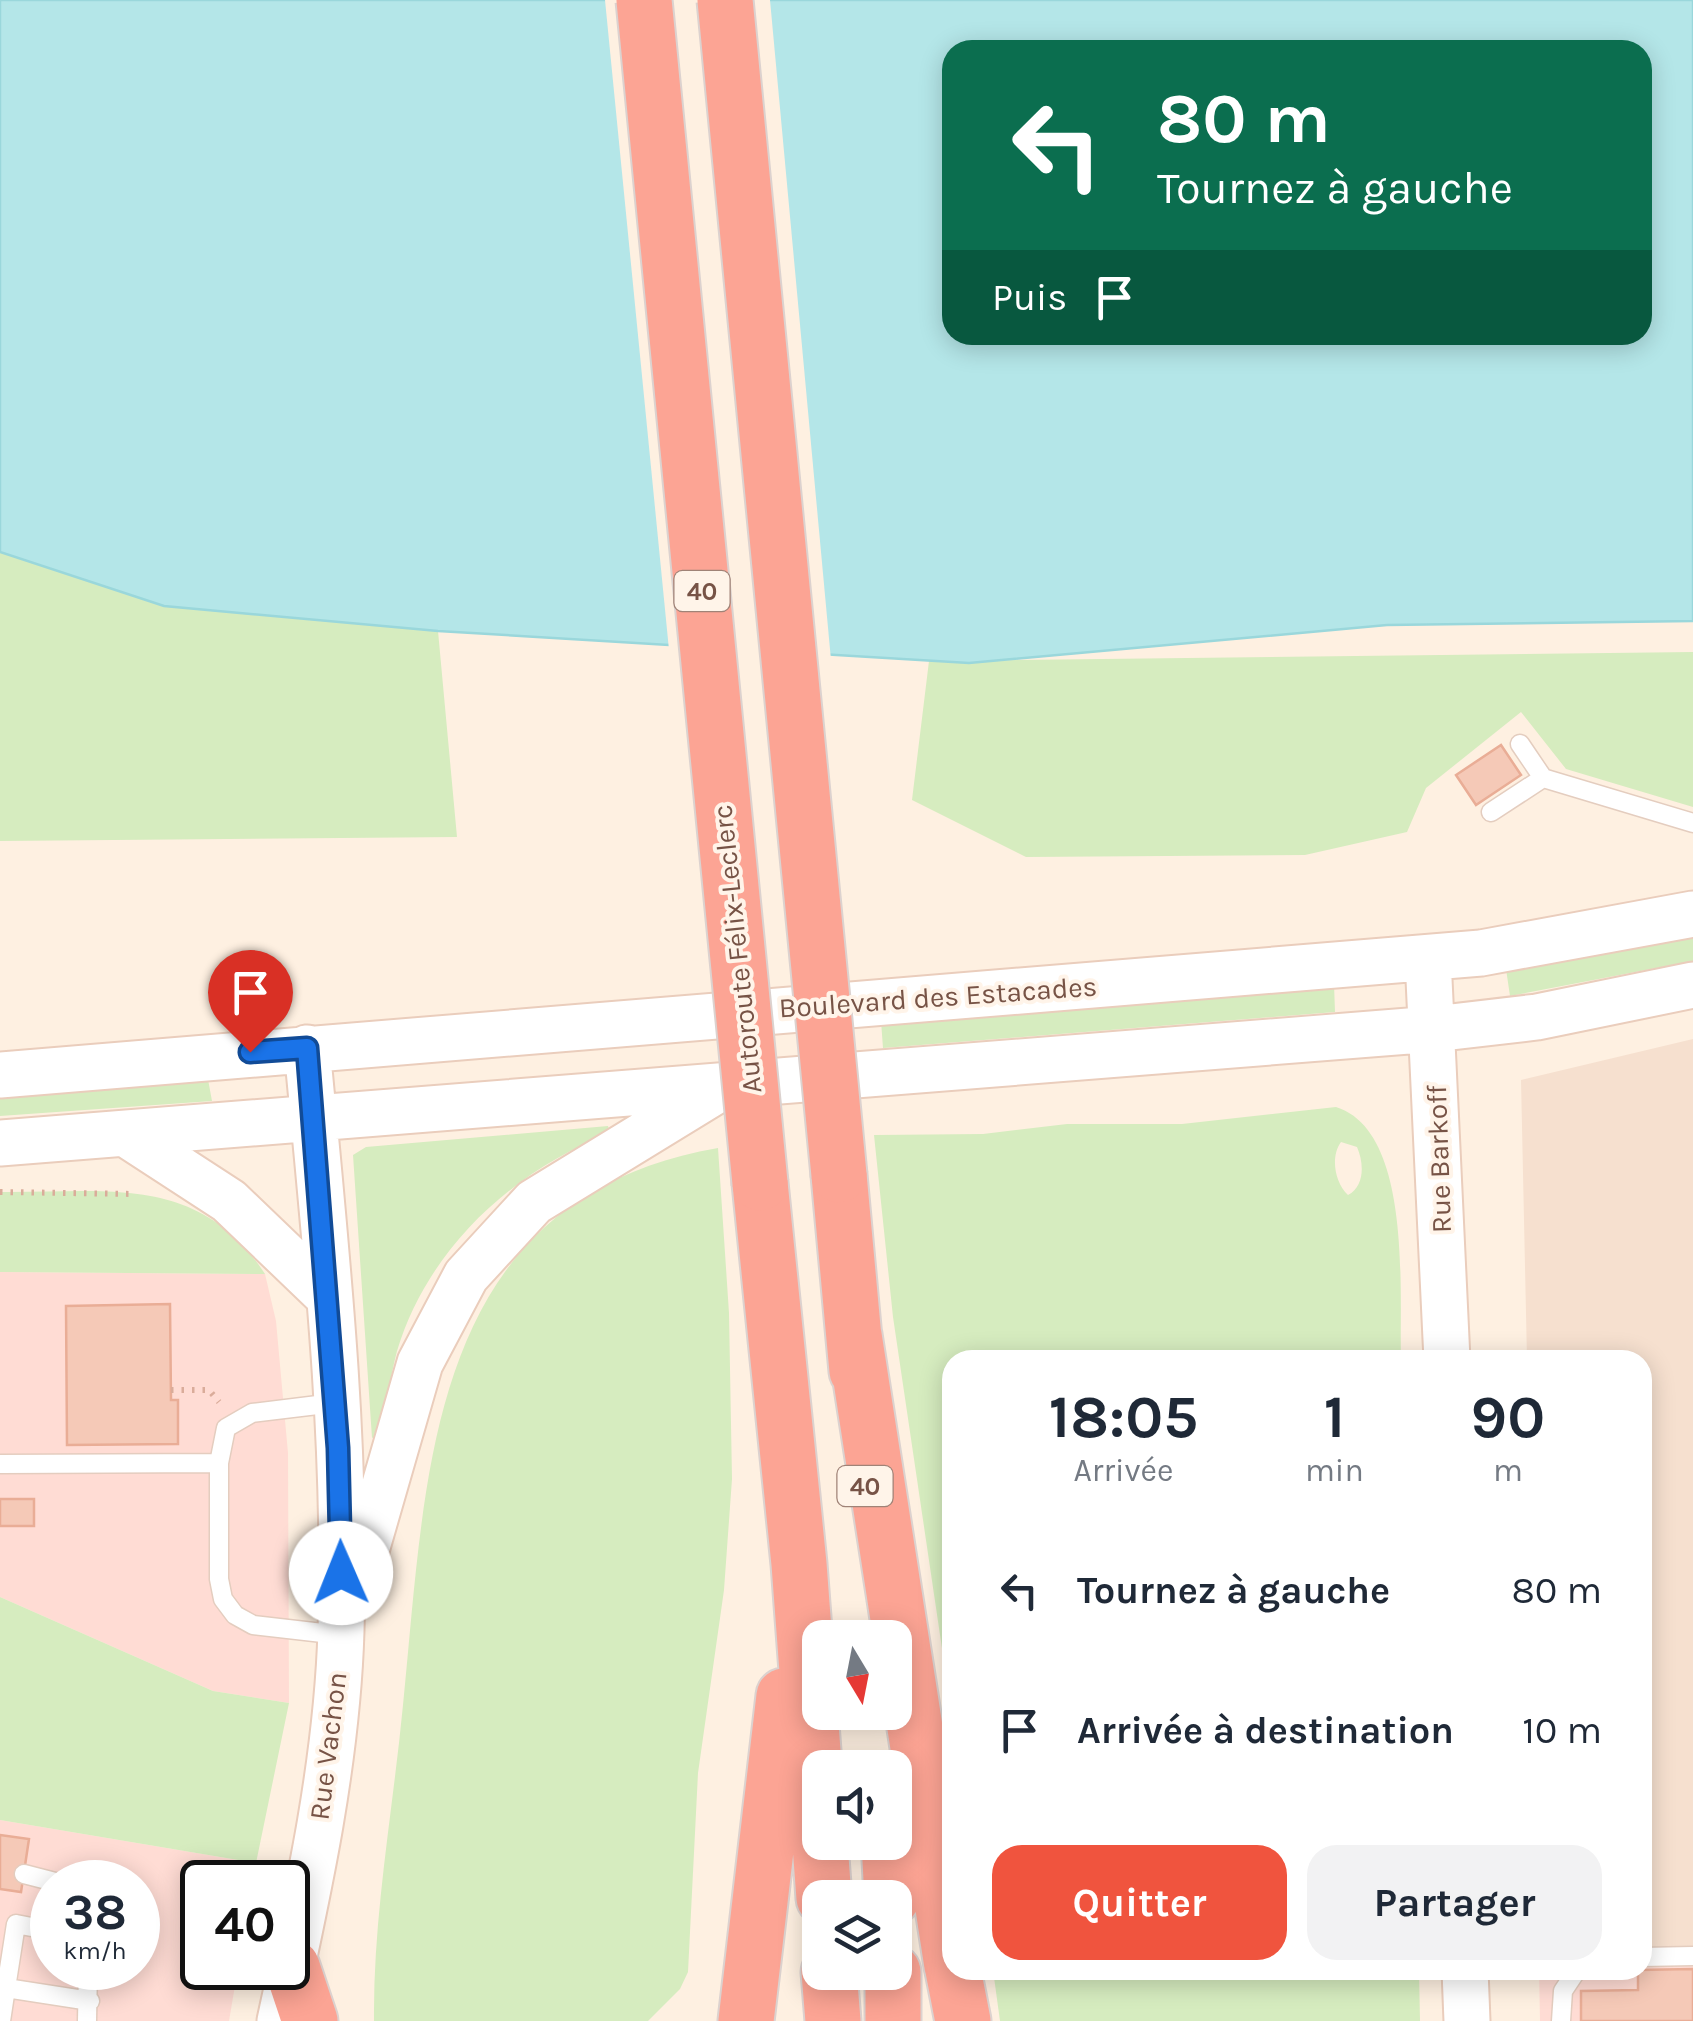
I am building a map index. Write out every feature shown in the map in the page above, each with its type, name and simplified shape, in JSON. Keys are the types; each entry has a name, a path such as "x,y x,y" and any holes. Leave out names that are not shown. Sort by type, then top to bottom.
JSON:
{"highway":[{"name":"Autoroute Félix-Leclerc","path":"644,0 799,1564 823,1880"},
{"name":"40","path":"725,0 854,1335 875,1620"},
{"path":"854,1335 942,1898"},
{"path":"746,2021 799,1564"},
{"path":"955,1980 963,2021"},
{"path":"300,1990 310,2021"},
{"path":"830,1990 833,2021"},
{"path":"893,1990 893,2021"}],"street":[{"name":"Boulevard des Estacades","path":"0,1075 1428,958 1518,948 1693,914"},
{"name":"Rue Barkoff","path":"1428,958 1446,1350"},
{"path":"0,1143 718,1090 1434,1029 1537,1017 1693,985"},
{"name":"Rue Vachon","path":"307,1048 334,1403 341,1635 324,1797 310,1871"},
{"path":"341,1635 420,1363 466,1276 534,1202 718,1090"},
{"path":"126,1134 228,1200 327,1295"},
{"path":"1465,1980 1467,2021"},
{"name":"Rue Vachon","path":"280,2021 287,1990"}],"lane":[{"path":"1520,744 1543,778 1693,823"},
{"path":"1491,812 1543,778"},
{"path":"334,1403 238,1418 226,1428 219,1463 219,1579 228,1607 253,1625 341,1635"},
{"path":"0,1464 219,1463"},
{"path":"24,1874 30,1876"},
{"path":"0,2021 8,1920"},
{"path":"1652,1957 1693,1956"},
{"path":"1561,2021 1569,1980"},
{"path":"3,1988 90,2002"},
{"path":"87,2021 89,1990"}],"path":[{"path":"171,1390 210,1390"}],"shaded area":[{"path":"1693,1039 1693,1956 1652,1956 1652,1350 1527,1350 1521,1080"},
{"path":"0,1272 265,1274 276,1321 288,1453 289,1703 213,1691 0,1597"},
{"path":"0,1820 238,1860 180,1860 180,1990 234,1990 229,2021 0,2021"},
{"path":"1652,1956 1693,1956 1693,2021 1540,2021 1539,1980 1652,1980"}],"green space":[{"path":"0,552 164,606 438,631 457,837 0,841"},
{"path":"1693,652 1693,807 1566,769 1521,712 1426,788 1407,832 1305,855 1026,857 912,800 929,661"},
{"path":"1693,933 1693,961 1510,996 1506,969"},
{"path":"1334,984 1335,1012 883,1048 881,1021"},
{"path":"207,1074 212,1101 0,1116 0,1093"},
{"path":"1336,1107 1361,1122 1378,1147 1390,1180 1397,1218 1401,1350 942,1350 942,1648 893,1317 874,1135 983,1134 1067,1124 1182,1124","holes":["1341,1142 1357,1147 1361,1160 1358,1186 1348,1195 1337,1177 1335,1162"]},
{"path":"608,1126 610,1133 574,1149 508,1192 452,1247 411,1314 397,1351 381,1434 372,1438 353,1155 366,1147"},
{"path":"718,1148 729,1313 732,1479 724,1590 698,1773 688,1972 680,1989 648,2021 374,2021 380,1902 421,1526 436,1438 460,1357 496,1284 549,1223 622,1177"},
{"path":"0,1192 113,1192 180,1204 211,1219 239,1242 265,1274 0,1272"},
{"path":"0,1597 213,1691 289,1703 257,1860 0,1820"},
{"path":"994,1980 1419,1980 1420,2021 1000,2021"}],"water":[{"path":"0,0 1693,0 1693,621 1387,625 969,663 438,631 164,606 0,552"}],"pier":[{"path":"605,0 770,0 831,660 669,650"}],"building":[{"path":"1501,745 1521,775 1476,805 1456,775"},
{"path":"170,1304 171,1400 178,1400 178,1444 67,1445 66,1306"},
{"path":"0,1499 34,1499 34,1526 0,1526"},
{"path":"0,1835 29,1839 21,1892 0,1889"},
{"path":"1693,1969 1693,2021 1581,2021 1581,1991 1638,1990 1638,1980 1652,1980 1652,1970"}],"route":[{"path":"250,1052 307,1048 338,1448 341,1573"}]}
